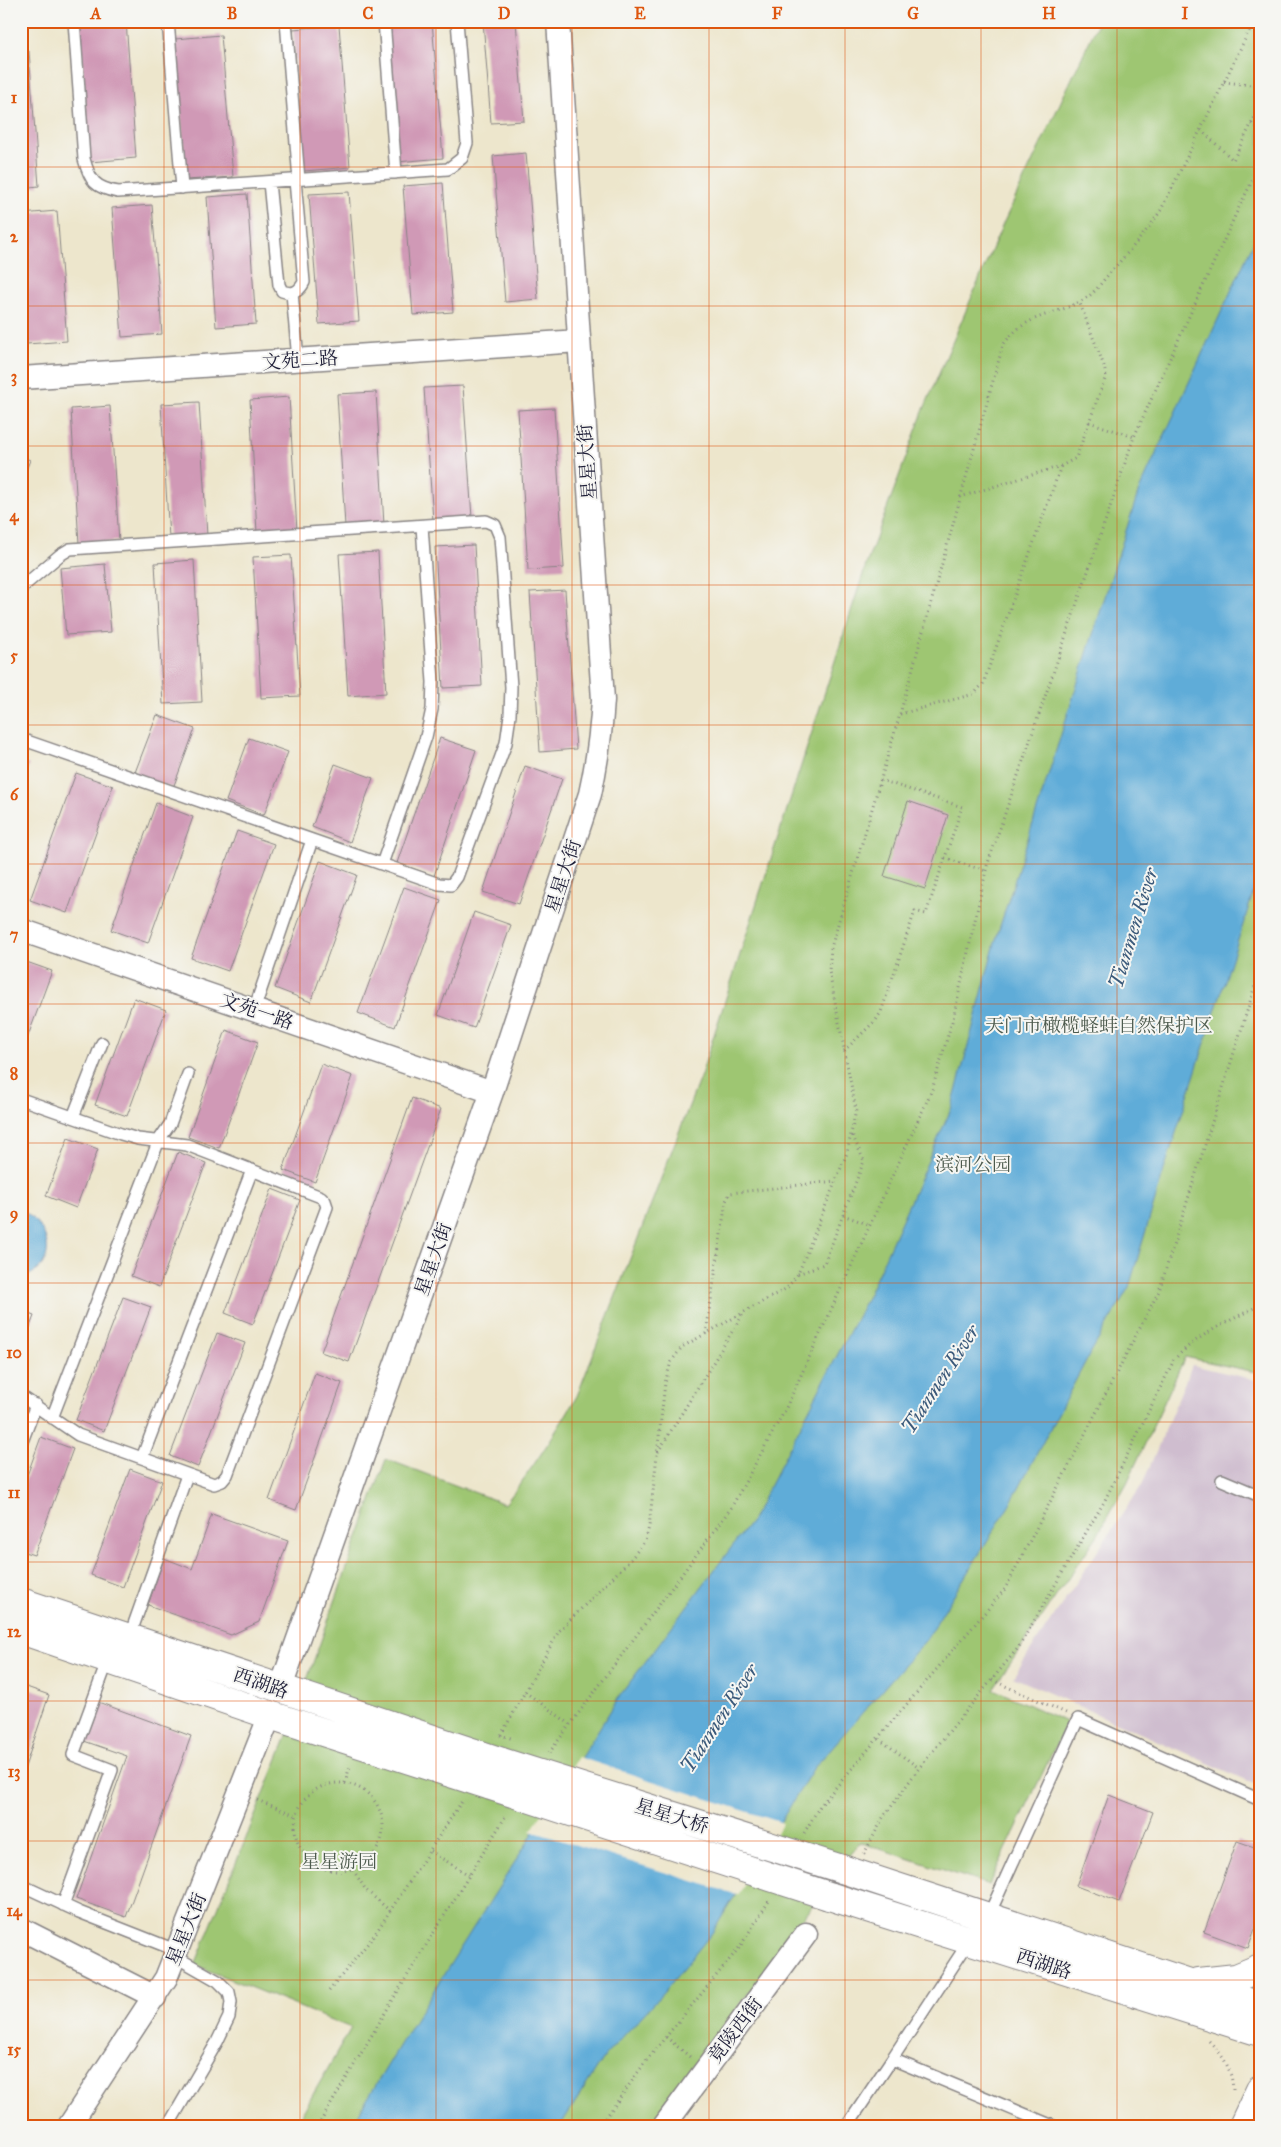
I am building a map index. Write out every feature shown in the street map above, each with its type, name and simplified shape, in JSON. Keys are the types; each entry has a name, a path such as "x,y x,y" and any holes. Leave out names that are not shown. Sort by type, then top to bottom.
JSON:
{"main road":[{"name":"西湖路","path":"21,1602 280,1690 497,1774"},
{"name":"西湖路","path":"21,1630 270,1715 497,1774"},
{"name":"星星大桥","path":"497,1774 842,1869"},
{"name":"星星大桥","path":"497,1774 829,1896"},
{"name":"西湖路","path":"842,1869 1260,2006"},
{"name":"西湖路","path":"829,1896 1260,2032"},
{"path":"1190,1983 1236,1978 1260,1968"},
{"path":"1243,2126 1260,2090"}],"street":[{"name":"星星大街","path":"280,1690 492,1092 590,794 601,732 603,700 558,21"},
{"name":"文苑二路","path":"21,378 579,341"},
{"name":"文苑一路","path":"21,930 492,1092"},
{"name":"星星大街","path":"69,2126 155,1997 177,1954 270,1715"},
{"path":"21,1929 155,1997"},
{"name":"竟陵西街","path":"664,2126 806,1934"}],"lane":[{"path":"74,21 84,159 89,177 103,190 118,192 448,169 462,158 467,143 457,21"},
{"path":"168,21 182,188"},
{"path":"269,182 279,285 282,291 292,293 301,289 304,282 286,21"},
{"path":"384,21 396,173"},
{"path":"292,293 298,360"},
{"path":"21,588 60,555 70,549 486,521 495,525 500,546 510,687 510,715 502,752 457,877 451,885 439,884 21,739"},
{"path":"382,864 426,737 432,708 433,682 422,526"},
{"path":"254,1010 312,840"},
{"path":"73,1117 102,1043"},
{"path":"52,1418 160,1140 170,1124 188,1074"},
{"path":"21,1099 130,1136 187,1145 321,1197 327,1207 227,1475 222,1481 214,1484 78,1435 21,1396"},
{"path":"142,1458 252,1170"},
{"path":"21,1444 36,1405"},
{"path":"129,1638 188,1475"},
{"path":"1222,1480 1260,1496"},
{"path":"63,1905 112,1770 73,1755 108,1660"},
{"path":"988,1917 1078,1719 1260,1800"},
{"path":"21,1885 177,1954 218,1981 229,1992 231,2002 229,2017 217,2042 168,2126"},
{"path":"847,2126 970,1940"},
{"path":"892,2059 1053,2126"}],"path":[{"path":"501,1735 559,1631 631,1558 644,1541 649,1527 665,1382 671,1362 682,1347 787,1288 798,1274 852,1134 856,1110 828,971 831,948 900,714 1003,345 1013,331 1027,322 1079,301 1090,294 1148,230 1161,210 1254,21"},
{"path":"1224,82 1260,86"},
{"path":"1200,130 1233,160 1260,107"},
{"path":"1251,124 1260,128"},
{"path":"547,1756 732,1508 785,1410 932,1090 954,1015 986,871 1134,437 1240,205 1260,166"},
{"path":"960,497 1061,466 1076,458 1106,376 1104,366 1079,301"},
{"path":"1089,422 1134,437"},
{"path":"900,714 974,694 983,684 1061,466"},
{"path":"844,1051 876,1020 881,1012 915,911 926,914 962,807 881,780"},
{"path":"945,858 986,871"},
{"path":"803,1835 820,1806 1005,1589 1159,1291 1260,970"},
{"path":"798,1274 824,1264 864,1161 852,1134"},
{"path":"706,1334 726,1201 730,1193 835,1181"},
{"path":"843,1215 870,1225"},
{"path":"864,1854 883,1818 919,1768 1018,1648 1079,1546 1131,1448 1174,1360 1196,1339 1260,1302"},
{"path":"658,1452 743,1314"},
{"path":"992,1680 1078,1719"},
{"path":"525,1692 570,1724"},
{"path":"879,1738 919,1768"},
{"path":"345,1783 350,1766"},
{"path":"345,1783 366,1792 376,1803 382,1817 384,1832 380,1846 371,1859 359,1868 345,1872 330,1871 316,1866 305,1856 297,1843 294,1829 296,1815 302,1802 312,1791 325,1785 345,1783"},
{"path":"240,1793 296,1815"},
{"path":"328,1991 373,1937 462,1802"},
{"path":"318,2126 509,1811"},
{"path":"430,1851 470,1875"},
{"path":"353,1870 366,1890 390,1911"},
{"path":"600,2126 646,2061 739,1948 770,1899"},
{"path":"666,2037 705,2069"},
{"path":"1201,2038 1209,2041 1226,2062 1231,2074 1233,2095"}],"shaded area":[{"path":"1192,1365 1260,1381 1260,1786 1013,1677 1142,1485"}],"green space":[{"name":"滨河公园","path":"1099,21 1260,21 1260,1373 1185,1357 1127,1483 1097,1536 993,1689 1067,1722 989,1885 859,1842 651,2126 295,2126 351,2028 195,1965 285,1741 386,1459 505,1504 543,1451 577,1396 701,1075 866,565 924,409 1002,226"}],"water":[{"name":"天门市橄榄蛏蚌自然保护区","path":"1260,228 1260,872 1164,1170 1129,1287 1087,1359 1009,1506 925,1641 813,1769 712,1933 664,1992 605,2056 560,2126 351,2126 415,2020 621,1694 752,1520 868,1296 952,1107 996,939 1138,493"},
{"path":"21,1210 32,1217 40,1226 47,1246 46,1256 42,1265 33,1273 21,1278"}],"pier":[{"path":"578,1757 783,1823 738,1895 531,1831"}],"building":[{"path":"79,21 126,21 136,158 90,162"},
{"path":"385,21 432,21 443,158 397,162"},
{"path":"483,21 516,21 524,121 491,123"},
{"path":"339,25 350,167 304,171 293,29"},
{"path":"221,35 233,177 186,180 175,39"},
{"path":"29,51 39,186 21,188 21,52"},
{"path":"526,153 538,299 505,302 493,156"},
{"path":"443,183 453,312 413,315 403,186"},
{"path":"349,192 359,321 319,324 309,194"},
{"path":"247,194 256,324 216,327 207,197"},
{"path":"152,205 162,334 122,337 112,208"},
{"path":"57,211 67,341 27,344 21,267 21,214"},
{"path":"463,386 472,518 433,521 424,388"},
{"path":"376,392 384,525 345,526 337,394"},
{"path":"289,397 297,531 257,533 250,400"},
{"path":"199,402 207,536 169,538 161,404"},
{"path":"110,406 119,541 79,544 71,409"},
{"path":"554,408 564,568 528,570 518,410"},
{"path":"21,456 30,460 21,483"},
{"path":"474,545 482,686 443,688 435,547"},
{"path":"378,552 386,693 348,696 339,554"},
{"path":"291,555 300,696 261,698 253,557"},
{"path":"194,560 202,702 163,704 155,563"},
{"path":"105,564 111,632 66,635 60,568"},
{"path":"565,590 576,749 540,752 530,592"},
{"path":"157,715 195,729 173,788 134,775"},
{"path":"249,738 288,752 264,815 226,801"},
{"path":"440,738 476,750 434,876 397,863"},
{"path":"21,762 29,765 21,786"},
{"path":"335,764 373,778 350,842 312,827"},
{"path":"525,766 562,779 519,904 483,892"},
{"path":"76,773 113,786 67,913 30,900"},
{"path":"908,801 948,815 925,889 884,876"},
{"path":"156,803 193,817 148,943 111,930"},
{"path":"237,831 274,844 228,971 191,958"},
{"path":"320,861 357,875 311,1002 275,988"},
{"path":"404,887 441,900 395,1027 358,1013"},
{"path":"474,912 511,925 474,1028 438,1015"},
{"path":"21,960 52,971 21,1055"},
{"path":"134,998 166,1010 127,1116 95,1105"},
{"path":"226,1030 258,1042 219,1148 188,1137"},
{"path":"321,1064 353,1076 315,1182 283,1170"},
{"path":"412,1098 441,1109 349,1362 321,1352"},
{"path":"68,1138 98,1149 76,1208 46,1196"},
{"path":"178,1152 206,1163 159,1287 131,1276"},
{"path":"272,1189 300,1200 253,1324 225,1313"},
{"path":"123,1297 151,1307 104,1431 76,1420"},
{"path":"21,1311 34,1316 21,1350"},
{"path":"217,1333 245,1343 198,1467 170,1456"},
{"path":"315,1373 342,1383 296,1510 269,1500"},
{"path":"41,1437 73,1449 34,1555 21,1551 21,1492"},
{"path":"130,1469 162,1481 123,1587 91,1575"},
{"path":"212,1514 288,1541 259,1622 231,1635 148,1605 164,1558 192,1569"},
{"path":"21,1685 49,1695 22,1776 21,1776"},
{"path":"98,1702 191,1736 126,1917 76,1899 127,1756 84,1741"},
{"path":"1109,1795 1153,1812 1119,1902 1076,1886"},
{"path":"1237,1841 1260,1849 1260,1915 1248,1948 1204,1932"}],"water label":[{"name":"Tianmen River","path":"1133,928"},
{"name":"Tianmen River","path":"940,1379"},
{"name":"Tianmen River","path":"719,1718"}],"park label":[{"name":"星星游园","path":"339,1861"}]}
